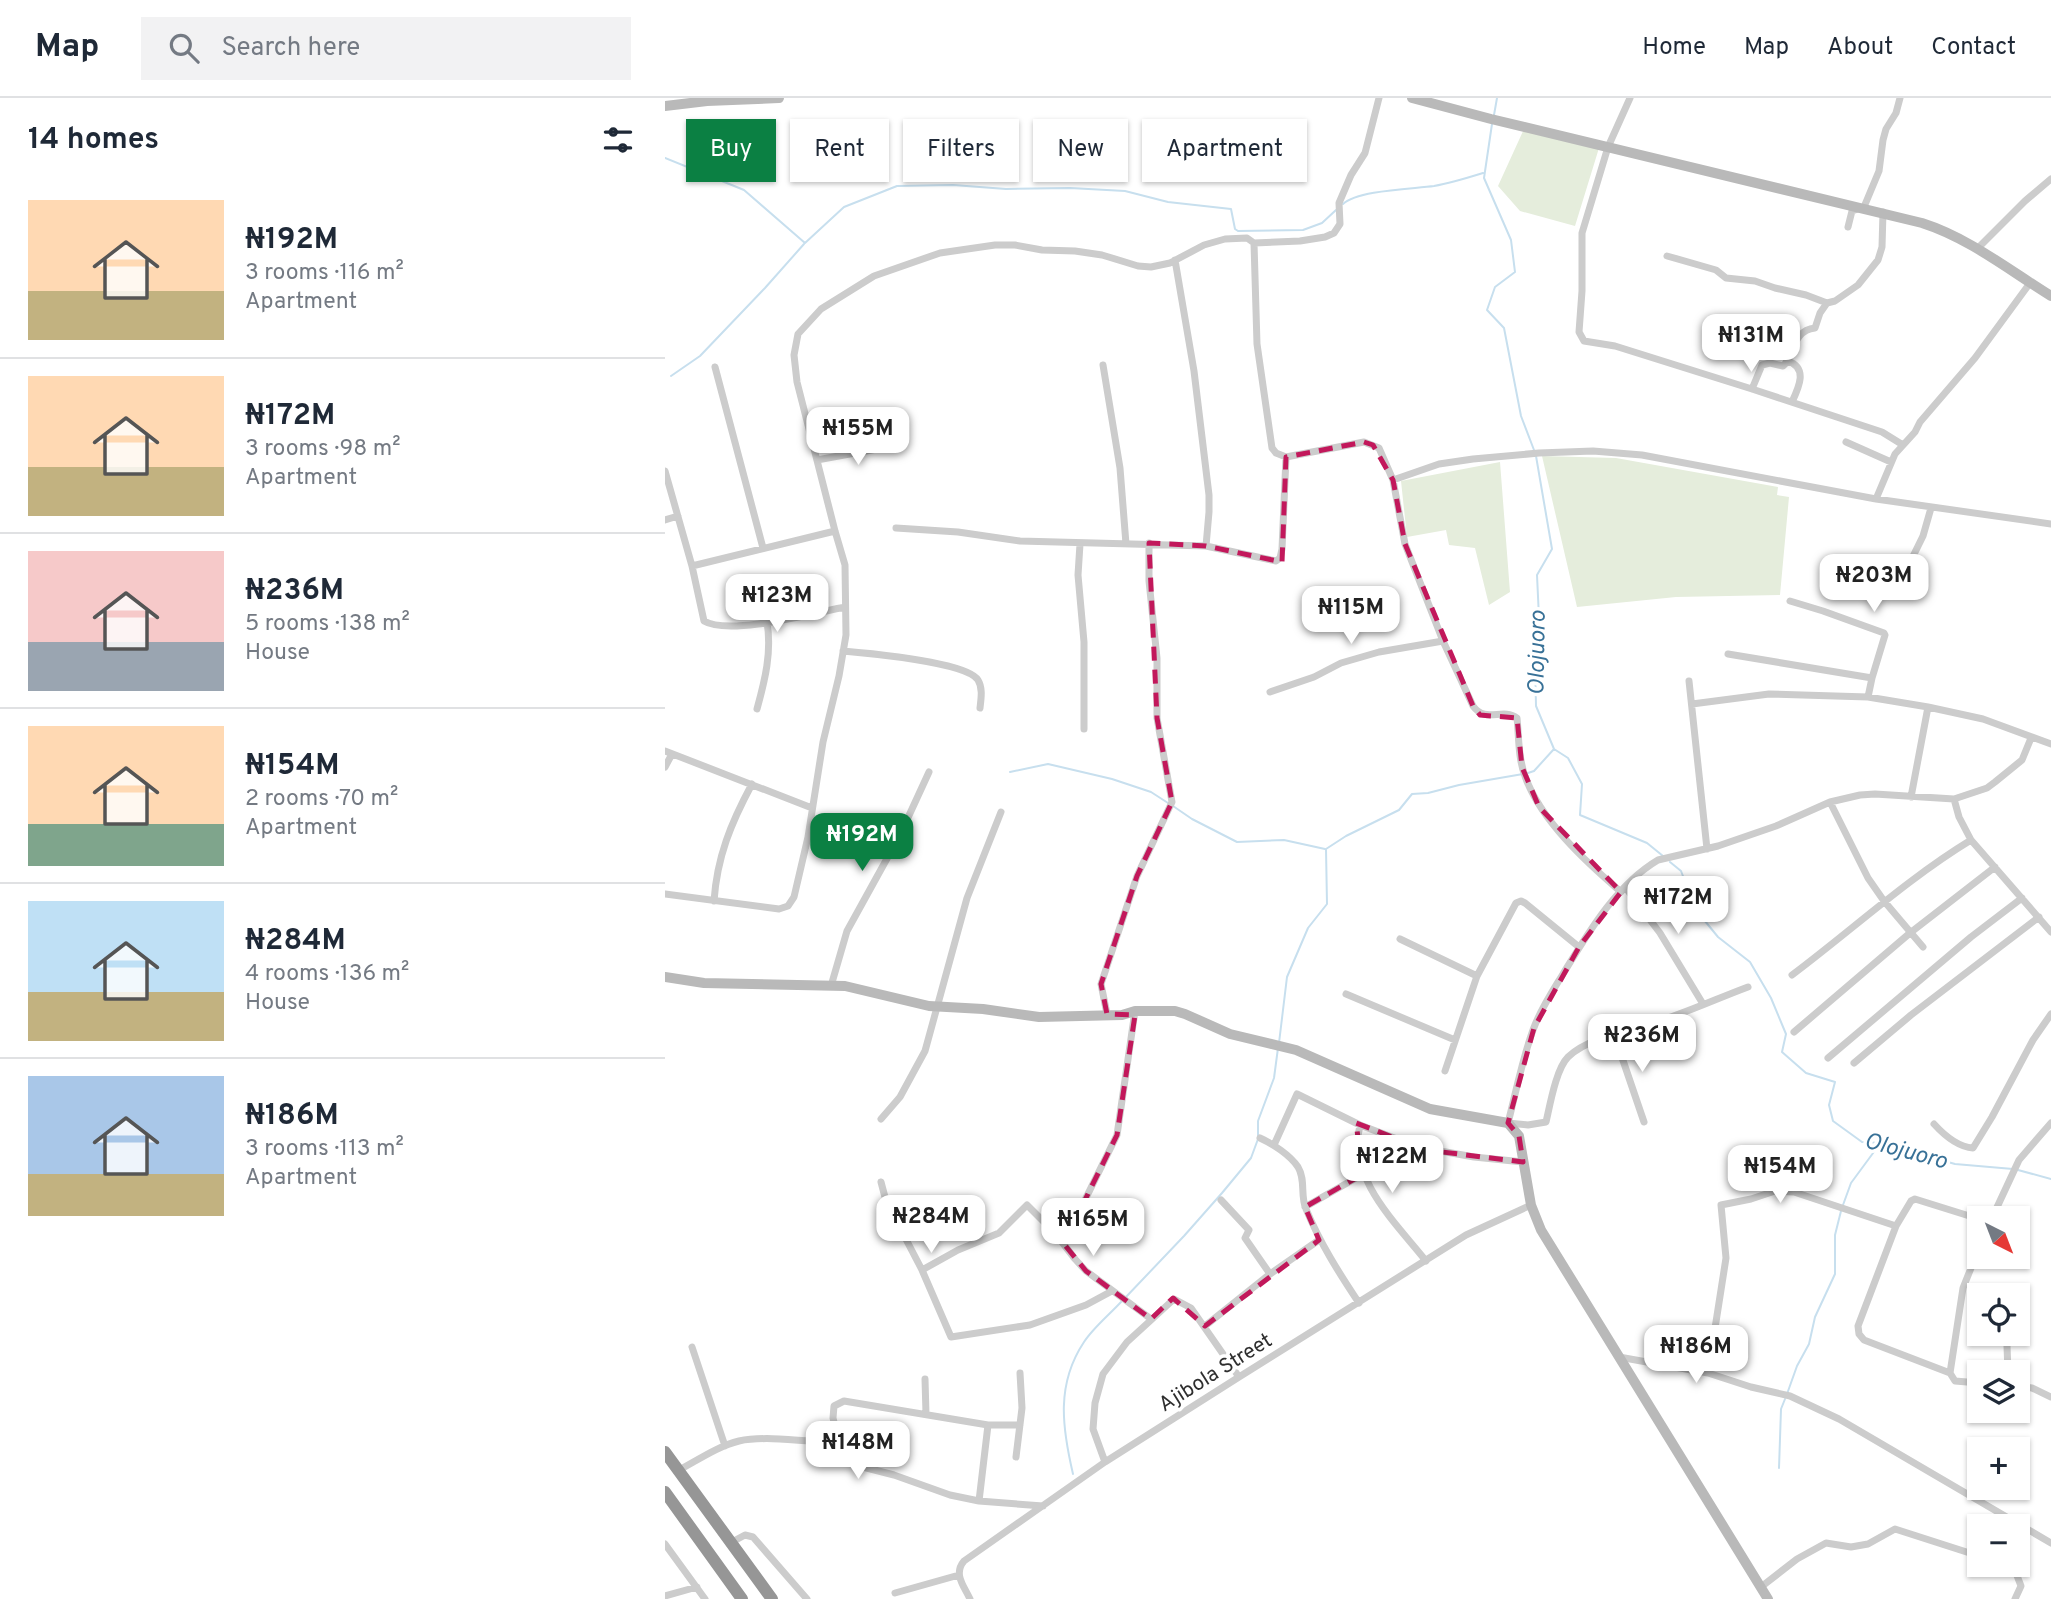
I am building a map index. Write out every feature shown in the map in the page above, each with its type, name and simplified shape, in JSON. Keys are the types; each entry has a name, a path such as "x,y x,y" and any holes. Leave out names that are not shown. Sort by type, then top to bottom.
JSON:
{"highway":[{"path":"665,1452 772,1599"},
{"path":"665,1492 742,1599"}],"street":[{"path":"665,106 779,98"},
{"path":"665,894 766,909 788,906 794,897 809,837 823,742 846,635 845,565 797,382 794,355 798,334 821,309 874,276 940,253 995,245 1015,245 1102,255 1138,266 1163,266 1204,245 1225,239 1247,238 1254,243 1325,237 1334,233 1340,224 1339,203 1350,175 1365,153 1379,98"},
{"path":"1412,98 1864,207 1935,227 1977,249 2051,296"},
{"path":"1630,98 1608,147 1582,233 1579,332 1584,341 1615,346 1792,402 1882,432 1903,445"},
{"path":"1847,227 1852,211 1864,207 1878,172 1883,139 1900,98"},
{"path":"1977,249 2025,201 2051,180"},
{"path":"1752,389 1762,365 1770,363 1783,366 1788,361 1798,337 1807,329 1815,328 1827,303 1858,285 1878,260 1882,247 1884,212"},
{"path":"1254,243 1258,344 1271,443 1276,453 1286,457 1364,442 1378,448 1392,480 1405,544 1443,640 1473,706 1483,715 1511,714 1517,718 1522,767 1533,797 1547,817 1588,862 1623,890 1660,933 1703,1004"},
{"path":"1667,256 1716,270 1726,278 1755,281 1827,303"},
{"path":"1175,260 1209,495 1206,546"},
{"path":"1876,499 1895,454 1975,358 2030,283"},
{"path":"1788,361 1798,367 1800,372 1800,385 1792,402"},
{"path":"1103,365 1120,468 1126,544"},
{"path":"715,367 763,548"},
{"path":"1846,442 1891,462"},
{"path":"817,460 893,446"},
{"path":"1392,480 1439,464 1523,454 1593,451 1642,455 1876,499 2051,524"},
{"path":"897,528 958,532 1020,541 1206,546 1276,561 1280,558 1286,457"},
{"path":"665,471 692,566 704,621 731,627 845,607"},
{"path":"1895,593 1923,537 1931,508"},
{"path":"665,520 678,516"},
{"path":"692,566 835,531"},
{"path":"1107,1014 1101,984 1137,876 1171,805 1157,718 1157,658 1149,581 1149,543"},
{"path":"1080,544 1078,575 1084,642 1084,729"},
{"path":"1790,601 1884,633 1868,697"},
{"path":"757,709 768,669 767,622"},
{"path":"1270,692 1314,677 1341,663 1379,652 1443,640"},
{"path":"843,651 896,656 973,675 979,681 982,696 980,708"},
{"path":"1728,654 1872,678"},
{"path":"1689,681 1707,849"},
{"path":"1692,704 1769,694 1868,697 1983,719 2051,744"},
{"path":"1911,797 1928,707"},
{"path":"1508,1123 1534,1028 1548,999 1596,922 1623,890 1658,860 1707,849 1776,826 1830,802 1860,795 1954,799 1987,788 1995,782 2022,760 2031,737"},
{"path":"665,767 668,753 812,808"},
{"path":"831,986 847,931 900,835 929,772"},
{"path":"714,901 716,875 726,838 752,784"},
{"path":"1954,799 1962,824 1972,839 2051,932"},
{"path":"1830,802 1860,866 1884,901 1923,947"},
{"path":"881,1119 907,1086 925,1051 967,898 1000,812"},
{"path":"1792,975 1929,866 1972,839"},
{"path":"1794,1032 1910,933 1995,867"},
{"path":"1828,1058 2022,898"},
{"path":"1445,1071 1477,976 1516,902 1521,901 1579,947"},
{"path":"1854,1063 1911,1015 2051,914"},
{"path":"1400,939 1477,976"},
{"path":"665,976 703,983 859,989 937,1007 983,1009 1051,1018 1122,1015 1135,1011 1175,1011 1230,1034 1312,1056 1430,1109 1528,1125 1545,1122 1567,1057 1614,1034 1667,1019 1748,987"},
{"path":"1346,994 1455,1040"},
{"path":"1055,1233 1081,1208 1117,1135 1135,1011"},
{"path":"1934,1124 1947,1137 1966,1148 1973,1148 1993,1117 2033,1040 2051,1014"},
{"path":"1614,1034 1644,1122"},
{"path":"1274,1145 1297,1094 1360,1125 1426,1150 1523,1162"},
{"path":"1508,1123 1518,1136 1531,1205 1541,1230 1768,1599"},
{"path":"1998,1206 2019,1160 2051,1123"},
{"path":"1360,1125 1356,1139 1363,1174 1384,1209 1426,1261"},
{"path":"1260,1138 1274,1145 1297,1167 1302,1181 1305,1207 1319,1240 1359,1303"},
{"path":"1305,1207 1363,1174"},
{"path":"881,1182 886,1200 922,1270 951,1337 1030,1325 1086,1305 1112,1291"},
{"path":"1708,1373 1726,1258 1721,1205 1775,1191 1794,1192 1896,1226"},
{"path":"1967,1215 1915,1199 1911,1201 1896,1226 1858,1326 1859,1334 1864,1340 1950,1373 1955,1381 1967,1382"},
{"path":"1221,1200 1249,1230 1245,1238 1270,1274"},
{"path":"922,1270 958,1250 999,1233 1027,1205 1055,1233 1086,1271 1151,1319"},
{"name":"Ajibola Street","path":"959,1575 964,1561 1105,1462 1466,1235 1531,1205"},
{"path":"1205,1326 1270,1274 1319,1240"},
{"path":"1950,1373 1963,1288 1971,1269"},
{"path":"1105,1462 1093,1429 1095,1404 1103,1374 1127,1342 1174,1298 1191,1308 1239,1377"},
{"path":"692,1346 725,1446"},
{"path":"1619,1357 1708,1373 1790,1396 1839,1419 2051,1543"},
{"path":"1016,1458 1022,1408 1020,1373"},
{"path":"925,1379 926,1414"},
{"path":"2030,1388 2051,1396"},
{"path":"1020,1426 988,1425 844,1401 834,1406 833,1418 839,1443 855,1465 901,1477 950,1495 979,1501 1043,1506"},
{"path":"979,1501 988,1425"},
{"path":"679,1470 738,1441 754,1439 839,1443"},
{"path":"1761,1587 1797,1559 1826,1543 1851,1547 1868,1544 1895,1529 1967,1552"},
{"path":"732,1542 745,1535 753,1537 807,1599"},
{"path":"665,1544 705,1599"},
{"path":"895,1593 959,1575 971,1599"},
{"path":"2015,1599 2021,1586 2018,1577"},
{"path":"665,1597 697,1587"}],"highlighted area":[{"path":"1364,442 1373,445 1393,480 1405,544 1473,706 1480,715 1517,718 1522,767 1539,807 1621,892 1579,947 1534,1028 1508,1123 1519,1136 1523,1162 1426,1150 1356,1123 1363,1174 1305,1207 1319,1240 1205,1326 1173,1298 1151,1319 1086,1271 1055,1233 1081,1208 1117,1135 1135,1015 1107,1014 1101,984 1137,876 1172,802 1157,718 1149,543 1206,546 1282,562 1286,457"}],"green space":[{"path":"1524,129 1599,148 1575,226 1520,211 1498,186"},
{"path":"1542,456 1616,458 1778,487 1777,495 1789,497 1780,595 1676,597 1577,607"},
{"path":"1500,462 1510,592 1489,605 1475,548 1449,545 1446,530 1407,537 1401,481"}],"waterway":[{"name":"Olojuoro","path":"1494,115 1497,98"},
{"name":"Olojuoro","path":"1492,124 1484,178 1511,240 1515,272 1495,287 1487,310 1504,328 1521,416 1534,450"},
{"path":"665,158 744,190 805,243 844,207 897,186 953,185 1006,189 1125,191 1168,202 1231,209 1235,229 1238,231 1303,230 1322,223 1336,210"},
{"path":"1343,204 1350,199 1373,193 1434,186 1483,173"},
{"path":"671,376 700,356 804,244"},
{"name":"Olojuoro","path":"1536,456 1552,549 1537,575 1539,618 1535,660 1536,706 1554,749 1568,758 1582,784 1580,815 1647,843 1663,856"},
{"path":"1528,773 1534,771 1554,749"},
{"path":"1010,772 1048,764 1112,779 1151,792 1168,803"},
{"path":"1279,1043 1287,977 1308,928 1327,904 1326,849 1399,810 1412,794 1523,774"},
{"path":"1173,806 1237,842 1284,840 1325,849"},
{"name":"Olojuoro","path":"1670,862 1681,871 1696,910 1718,937 1750,962 1771,998 1786,1034 1782,1052 1806,1073 1835,1082 1829,1105 1833,1121 1862,1142 1880,1143 1955,1164 2013,1169"},
{"path":"1125,1298 1184,1236 1251,1158 1258,1139 1258,1121 1274,1078 1278,1048"},
{"path":"1843,1205 1851,1183 1879,1145"},
{"name":"Olojuoro","path":"2018,1170 2051,1179"},
{"path":"1787,1394 1797,1366 1809,1344 1815,1317 1835,1274 1835,1235 1841,1211"},
{"path":"1073,1474 1064,1423 1065,1390 1069,1374 1088,1337 1121,1302"},
{"path":"1779,1468 1781,1409 1785,1399"}]}
